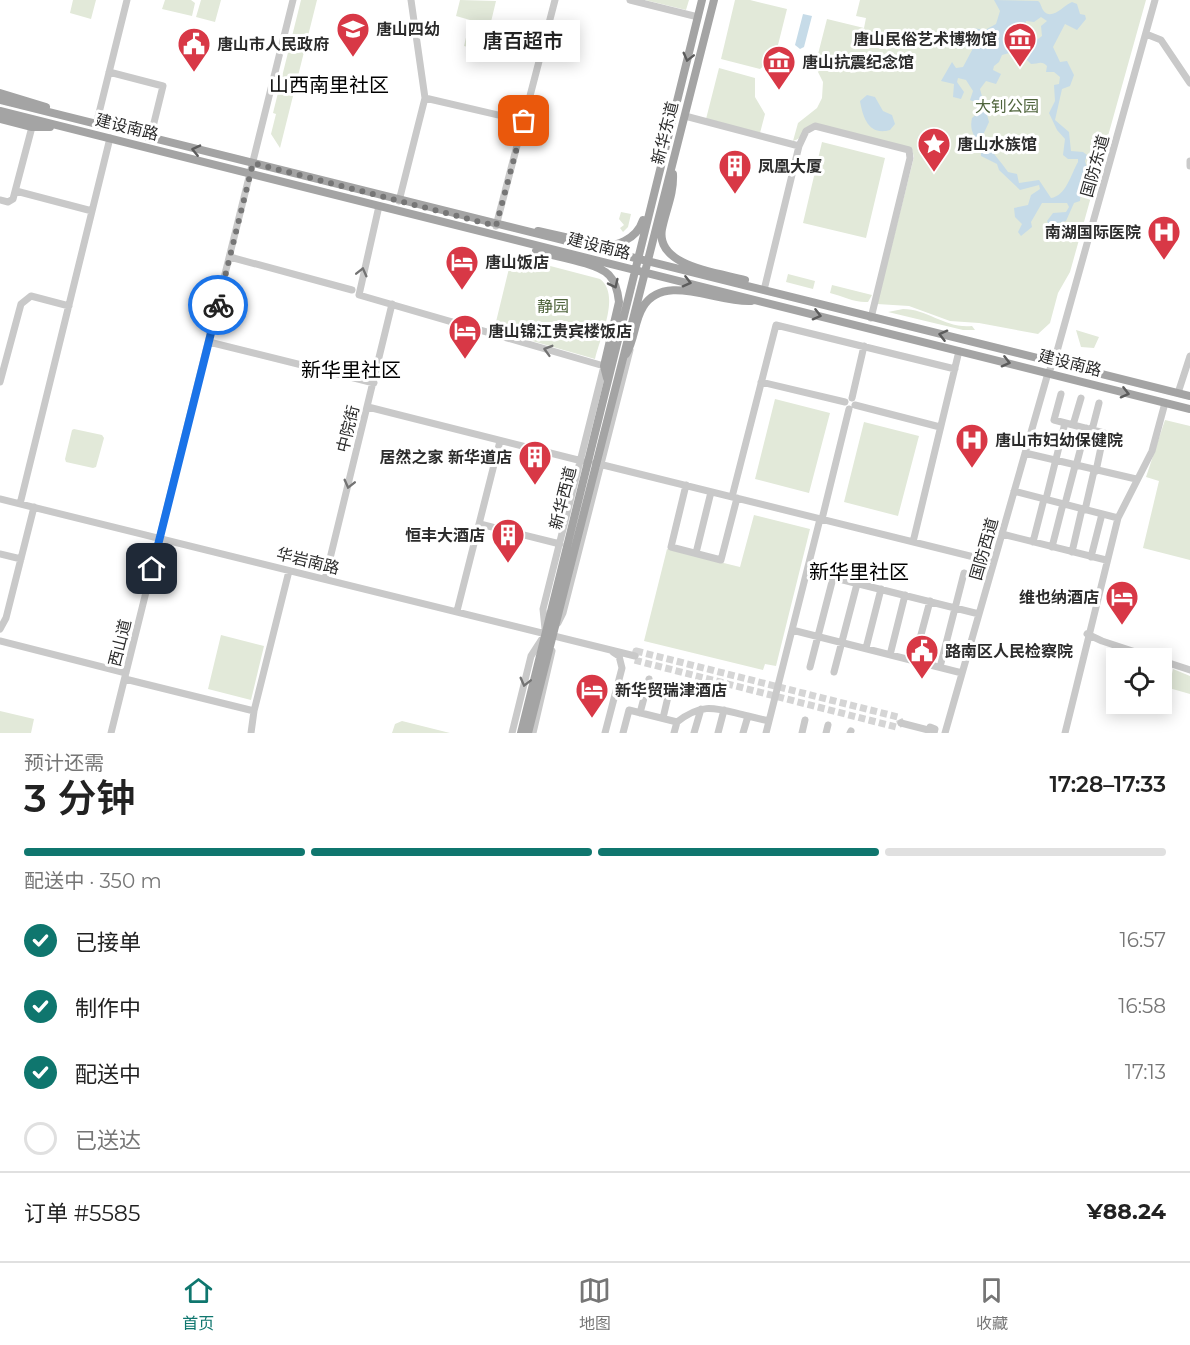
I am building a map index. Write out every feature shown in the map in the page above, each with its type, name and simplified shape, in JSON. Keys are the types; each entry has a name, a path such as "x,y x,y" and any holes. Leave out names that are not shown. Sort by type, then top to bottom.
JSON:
{"main road":[{"name":"新华东道","path":"640,271 638,260 702,0"},
{"name":"新华东道","path":"640,271 647,262 714,0"},
{"path":"0,93 35,102 60,115"},
{"name":"建设南路","path":"0,100 496,226 524,231 1190,396"},
{"name":"建设南路","path":"0,111 251,173 504,240 760,300 1190,409"},
{"path":"0,119 32,127 63,127"},
{"path":"672,164 674,189 662,230 664,244 670,254 685,264 765,286 778,294"},
{"path":"524,231 549,232 605,246 618,245 639,230 651,191 658,178"},
{"path":"504,240 600,269 611,276 618,292 619,302 604,366 607,380"},
{"name":"新华西道","path":"528,733 549,635 591,463 620,363 640,271"},
{"name":"新华西道","path":"591,463 607,380 640,271"},
{"path":"620,363 631,345 644,306 654,294 666,289 734,302 760,300"},
{"name":"新华西道","path":"520,733 549,635"}],"street":[{"path":"96,125 127,0"},
{"name":"西山道","path":"111,733 293,0"},
{"path":"399,201 425,98 411,0"},
{"path":"496,226 555,0"},
{"path":"630,0 698,17"},
{"name":"国防东道","path":"1048,373 1054,362 1155,0"},
{"path":"1146,33 1161,40 1190,83"},
{"path":"109,72 163,86 150,138"},
{"path":"425,98 524,121"},
{"path":"685,116 800,146"},
{"path":"765,286 806,130 815,126 906,148 910,154 871,318"},
{"path":"0,200 8,202 16,191 32,127"},
{"path":"20,504 110,138"},
{"path":"1190,161 1190,166"},
{"path":"16,191 92,211"},
{"path":"379,206 358,295 604,366 591,463"},
{"path":"230,257 352,290"},
{"path":"0,382 21,304 31,296 69,306"},
{"name":"中院街","path":"325,579 393,304"},
{"path":"686,485 670,547 721,560 776,324 955,369"},
{"path":"209,342 374,383"},
{"path":"533,733 551,661 549,635 543,609 560,544 591,463 631,345"},
{"path":"766,733 864,346"},
{"path":"913,542 960,351"},
{"path":"1178,393 1190,356"},
{"name":"国防西道","path":"935,732 962,673 1048,373"},
{"path":"761,382 940,427"},
{"path":"1061,394 1054,420 1089,429 1105,436 1072,552"},
{"path":"1073,425 1080,398"},
{"path":"1052,547 1076,466 1099,403"},
{"path":"1065,733 1118,518 1152,451 1165,403"},
{"path":"368,407 994,562"},
{"path":"1032,542 1065,423"},
{"path":"458,611 501,441"},
{"path":"1025,453 1136,479"},
{"path":"1014,491 1118,518"},
{"path":"696,554 711,492"},
{"name":"华岩南路","path":"0,499 635,656"},
{"path":"0,630 6,618 34,507"},
{"path":"1091,556 1102,514"},
{"path":"480,524 560,544"},
{"path":"1002,534 1106,560"},
{"path":"0,554 21,559"},
{"path":"250,733 289,571"},
{"path":"807,571 979,614"},
{"path":"940,667 964,573"},
{"path":"810,667 833,578"},
{"path":"834,672 857,584"},
{"path":"866,648 881,590"},
{"path":"890,655 905,595"},
{"path":"914,661 930,601"},
{"path":"792,630 962,673"},
{"path":"1088,634 1102,641 1190,670"},
{"path":"512,733 531,656 549,635"},
{"path":"0,641 254,711"},
{"path":"605,733 622,668 619,656 610,649"},
{"path":"640,713 649,679"},
{"path":"663,718 671,684"},
{"path":"674,733 677,722 690,712 708,706 769,722"},
{"path":"694,733 701,709"},
{"path":"623,733 629,710 677,722"},
{"path":"718,733 724,710"},
{"path":"743,733 748,716"},
{"path":"802,733 806,720"},
{"path":"901,723 935,732"},
{"path":"826,733 828,725"}],"green space":[{"path":"73,0 96,0 91,19 70,13"},
{"path":"165,0 191,0 195,3 192,16 162,9"},
{"path":"201,0 221,0 215,22 196,17"},
{"path":"301,0 317,0 280,148 271,134 276,114 273,113"},
{"path":"460,0 496,1 484,51 464,46 470,20 456,16"},
{"path":"645,0 689,0 686,10"},
{"path":"735,0 750,0 787,9 775,57 760,69 721,59"},
{"name":"大钊公园","path":"860,0 1146,0 1070,272 1058,293 1050,323 1038,334 979,323 950,321 909,306 877,304 914,157 912,150 815,123 793,141 798,123 817,108 822,98 823,82 815,66 827,19 864,28 866,18 856,16"},
{"path":"719,68 755,78 755,97 765,114 760,133 706,119"},
{"path":"822,142 885,158 866,238 803,223"},
{"path":"621,212 631,214 628,227 623,232 620,228 624,225 619,219"},
{"name":"静园","path":"512,256 600,279 606,286 609,306 595,359 494,330"},
{"path":"788,274 815,281 813,289 786,282"},
{"path":"832,285 872,295 868,302 853,300 830,293"},
{"path":"903,309 921,312 954,325 972,326 975,330 963,330 888,312"},
{"path":"1076,330 1099,337 1094,348 1081,347"},
{"path":"775,399 830,413 809,493 755,479"},
{"path":"1165,420 1190,426 1190,560 1143,548 1159,481 1146,477"},
{"path":"864,422 919,436 898,516 844,502"},
{"path":"74,429 102,435 104,438 96,467 66,462"},
{"path":"754,515 810,529 776,666 765,664 763,670 644,641 667,549 740,567"},
{"path":"221,635 264,646 251,700 208,689"},
{"path":"1173,669 1190,676 1190,694 1172,689"},
{"path":"0,711 34,719 31,733 0,733"},
{"path":"402,721 450,733 392,733 395,724"}],"water":[{"path":"994,0 1038,1 1043,10 1050,14 1058,12 1072,2 1077,4 1080,14 1085,15 1086,19 1077,30 1065,24 1053,47 1060,62 1067,61 1074,75 1070,86 1062,89 1055,120 1069,132 1071,151 1083,152 1087,155 1085,161 1088,172 1081,183 1080,201 1074,203 1066,221 1049,225 1047,221 1053,213 1066,212 1069,207 1067,203 1042,203 1031,222 1032,227 1021,236 1018,232 1022,224 1015,217 1014,208 1028,205 1031,195 1040,189 1039,185 1020,190 999,170 997,164 981,156 981,146 971,127 972,118 980,111 975,102 970,100 973,91 966,80 958,78 957,82 964,92 961,99 953,97 954,84 941,81 952,62 956,68 963,67 978,39 973,28 985,30 996,24 1000,11","holes":["1041,17 1047,21 1041,26 1042,36 1038,39 1024,30 1026,21 1034,22","1013,52 1022,61 1027,60 1031,64 1043,63 1047,66 1046,72 1054,72 1060,77 1059,84 1054,85 1055,101 1049,113 1057,130 1065,139 1063,155 1068,159 1078,159 1078,162 1068,184 1061,193 1051,198 1039,180 1019,183 1017,174 1008,172 983,135 989,122 980,89 986,81 996,84 1001,74 993,70 994,66 1002,55"]},
{"path":"803,14 812,16 804,47 800,49 795,45"},
{"path":"867,95 875,97 883,111 892,115 895,124 890,130 877,130 868,124 860,101"}],"tunnel":[{"path":"636,651 898,717 901,723 896,727 634,660 636,651"}],"way so far":[{"path":"218,305 253,163 496,226 524,121"}],"place":[{"name":"唐山四幼","path":"353,58"},
{"name":"唐山民俗艺术博物馆","path":"1020,68"},
{"name":"唐山市人民政府","path":"194,73"},
{"name":"唐山抗震纪念馆","path":"779,91"},
{"name":"唐百超市","path":"524,121"},
{"name":"唐山水族馆","path":"934,173"},
{"name":"凤凰大厦","path":"735,195"},
{"name":"南湖国际医院","path":"1164,261"},
{"name":"唐山饭店","path":"462,291"},
{"name":"唐山锦江贵宾楼饭店","path":"465,360"},
{"name":"唐山市妇幼保健院","path":"972,469"},
{"name":"居然之家 新华道店","path":"535,486"},
{"name":"恒丰大酒店","path":"508,564"},
{"name":"维也纳酒店","path":"1122,626"},
{"name":"路南区人民检察院","path":"922,680"},
{"name":"新华贸瑞津酒店","path":"592,719"}],"district":[{"name":"山西南里社区","path":"329,85"},
{"name":"新华里社区","path":"351,370"},
{"name":"新华里社区","path":"859,572"}],"route":[{"path":"152,569 218,305"}]}
